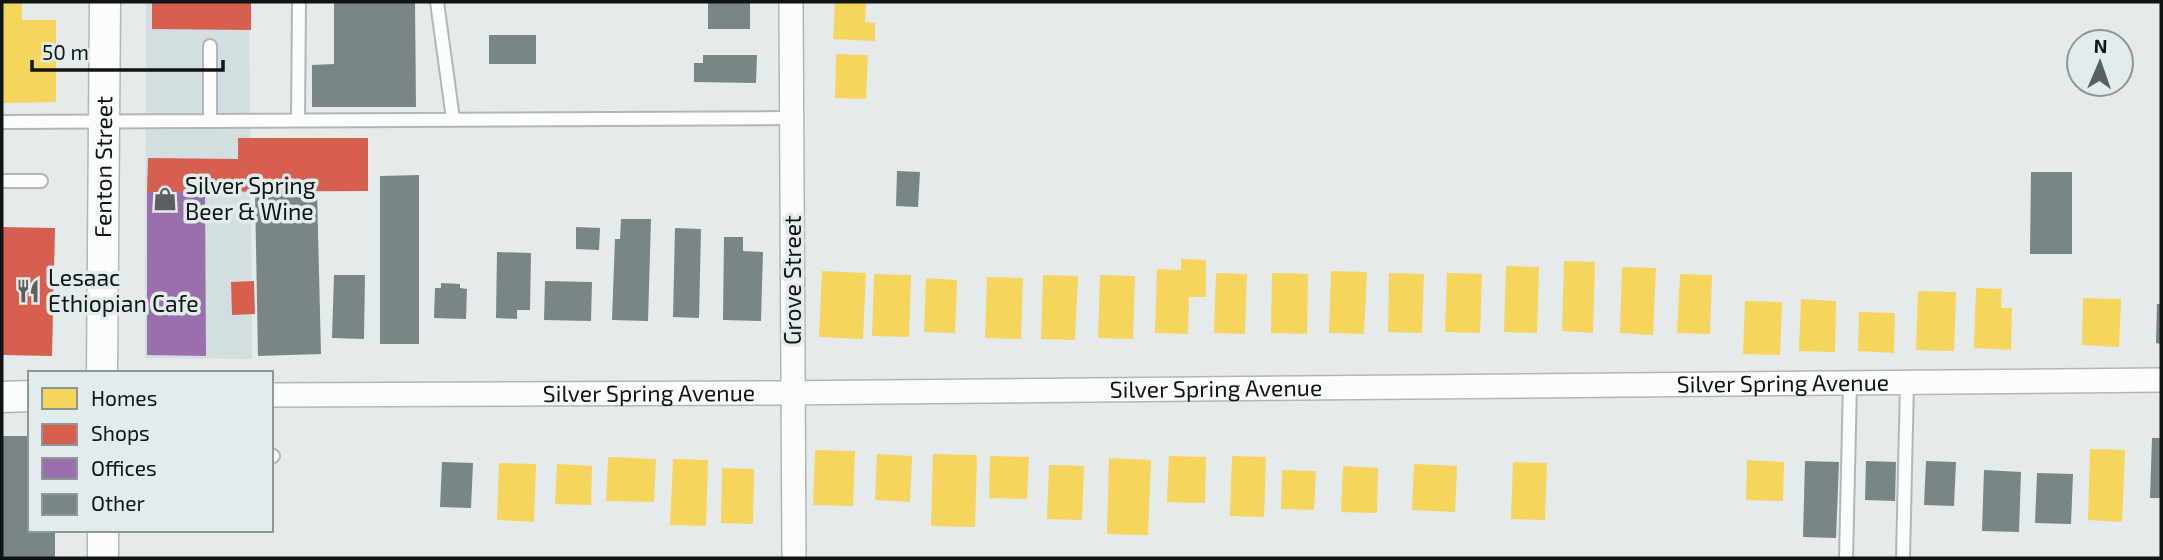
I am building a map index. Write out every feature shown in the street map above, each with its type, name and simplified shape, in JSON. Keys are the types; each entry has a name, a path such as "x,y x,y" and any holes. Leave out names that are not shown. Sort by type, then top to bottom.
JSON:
{"street":[{"name":"Fenton Street","path":"102,371 105,2"},
{"name":"Grove Street","path":"791,2 794,558"},
{"name":"Silver Spring Avenue","path":"273,396 2161,380"},
{"path":"2,397 28,397"},
{"path":"103,532 103,558"}],"lane":[{"path":"298,120 299,2"},
{"path":"437,2 453,119"},
{"path":"210,46 210,120"},
{"path":"2,121 792,118"},
{"path":"2,181 41,181"},
{"path":"1846,558 1850,383"},
{"path":"1903,558 1907,383"}],"shaded area":[{"path":"146,2 249,2 252,359 145,358"}],"building: Homes":[{"path":"2,2 22,2 22,20 56,20 56,102 2,103"},
{"path":"835,2 866,2 865,22 875,23 875,41 833,39"},
{"path":"836,54 868,55 866,99 835,98"},
{"path":"1181,259 1206,260 1206,297 1189,297 1188,334 1155,333 1157,269 1181,270"},
{"path":"1564,261 1595,262 1593,333 1562,331"},
{"path":"1506,266 1539,267 1537,333 1504,332"},
{"path":"1622,267 1656,268 1653,335 1620,333"},
{"path":"822,271 866,273 863,339 819,337"},
{"path":"1331,271 1367,272 1364,334 1329,333"},
{"path":"1216,273 1247,274 1245,334 1214,333"},
{"path":"1272,273 1308,274 1307,334 1271,333"},
{"path":"1389,273 1424,274 1422,333 1388,332"},
{"path":"1447,273 1482,274 1480,333 1445,332"},
{"path":"874,274 911,275 909,337 872,336"},
{"path":"1680,274 1712,275 1710,334 1677,333"},
{"path":"1043,275 1078,276 1075,340 1041,339"},
{"path":"1100,275 1135,276 1133,339 1098,338"},
{"path":"987,277 1023,278 1021,339 985,338"},
{"path":"926,278 957,280 955,333 924,332"},
{"path":"1976,288 2002,289 2001,308 2012,308 2011,350 1974,348"},
{"path":"1918,291 1956,292 1954,351 1916,350"},
{"path":"2083,298 2121,299 2119,347 2082,345"},
{"path":"1801,299 1836,301 1835,352 1799,351"},
{"path":"1745,301 1782,302 1780,355 1743,354"},
{"path":"1859,312 1895,313 1894,353 1858,351"},
{"path":"2090,449 2125,450 2122,522 2088,520"},
{"path":"815,450 855,451 853,506 813,505"},
{"path":"877,454 912,456 910,502 875,500"},
{"path":"933,454 977,455 975,527 931,526"},
{"path":"990,456 1029,457 1027,499 989,498"},
{"path":"1169,456 1206,457 1205,503 1167,502"},
{"path":"1232,456 1266,457 1264,517 1230,516"},
{"path":"608,457 656,459 654,502 606,501"},
{"path":"1109,458 1151,460 1148,535 1107,534"},
{"path":"673,459 708,460 706,526 670,525"},
{"path":"1747,460 1784,462 1783,501 1746,500"},
{"path":"1513,462 1547,463 1545,520 1511,519"},
{"path":"499,463 536,464 534,522 497,520"},
{"path":"557,464 592,466 591,505 555,504"},
{"path":"1414,464 1457,466 1455,512 1412,510"},
{"path":"1049,465 1084,466 1082,520 1047,519"},
{"path":"1343,466 1378,468 1377,513 1341,512"},
{"path":"722,468 754,469 753,524 721,523"},
{"path":"1282,470 1316,471 1314,510 1281,509"}],"building: Shops":[{"path":"152,2 251,2 251,30 152,29"},
{"path":"238,138 368,138 368,191 147,192 148,158 238,159"},
{"name":"Lesaac Ethiopian Cafe","path":"2,227 55,228 52,356 2,355"},
{"path":"254,281 255,314 232,315 231,282"}],"building: Offices":[{"path":"205,191 206,356 147,355 147,192"}],"building: Other":[{"path":"334,2 415,2 416,107 312,107 312,65 334,64"},
{"path":"708,2 750,2 750,29 708,29"},
{"path":"489,35 536,35 536,64 489,64"},
{"path":"703,55 757,55 756,83 694,82 694,63 703,63"},
{"path":"897,171 920,172 918,207 896,206"},
{"path":"2031,172 2072,172 2072,254 2030,254"},
{"path":"419,175 419,344 380,344 380,176"},
{"path":"317,190 321,354 258,356 255,192"},
{"path":"621,219 651,219 648,321 612,320 615,239 620,239"},
{"path":"576,227 600,228 599,250 576,249"},
{"path":"675,228 701,229 699,318 673,317"},
{"path":"724,237 743,237 743,251 763,252 761,321 723,320"},
{"path":"497,252 531,253 530,310 517,310 517,319 496,318"},
{"path":"334,275 365,275 364,339 332,338"},
{"path":"545,281 592,282 591,321 544,320"},
{"path":"441,283 460,284 460,288 467,289 466,319 434,318 435,288 441,288"},
{"path":"2157,304 2161,304 2161,344 2156,343"},
{"path":"2,436 28,436 28,532 55,532 55,558 2,558"},
{"path":"2152,438 2161,438 2161,498 2150,498"},
{"path":"1805,461 1839,462 1836,538 1803,537"},
{"path":"1866,461 1896,462 1895,501 1865,500"},
{"path":"1926,461 1956,462 1954,506 1924,505"},
{"path":"442,462 473,463 471,508 440,507"},
{"path":"1984,470 2021,472 2019,532 1982,531"},
{"path":"2037,473 2073,474 2071,524 2035,523"}],"place":[{"name":"Silver Spring Beer & Wine","path":"165,199"},
{"name":"Lesaac Ethiopian Cafe","path":"28,291"}]}
